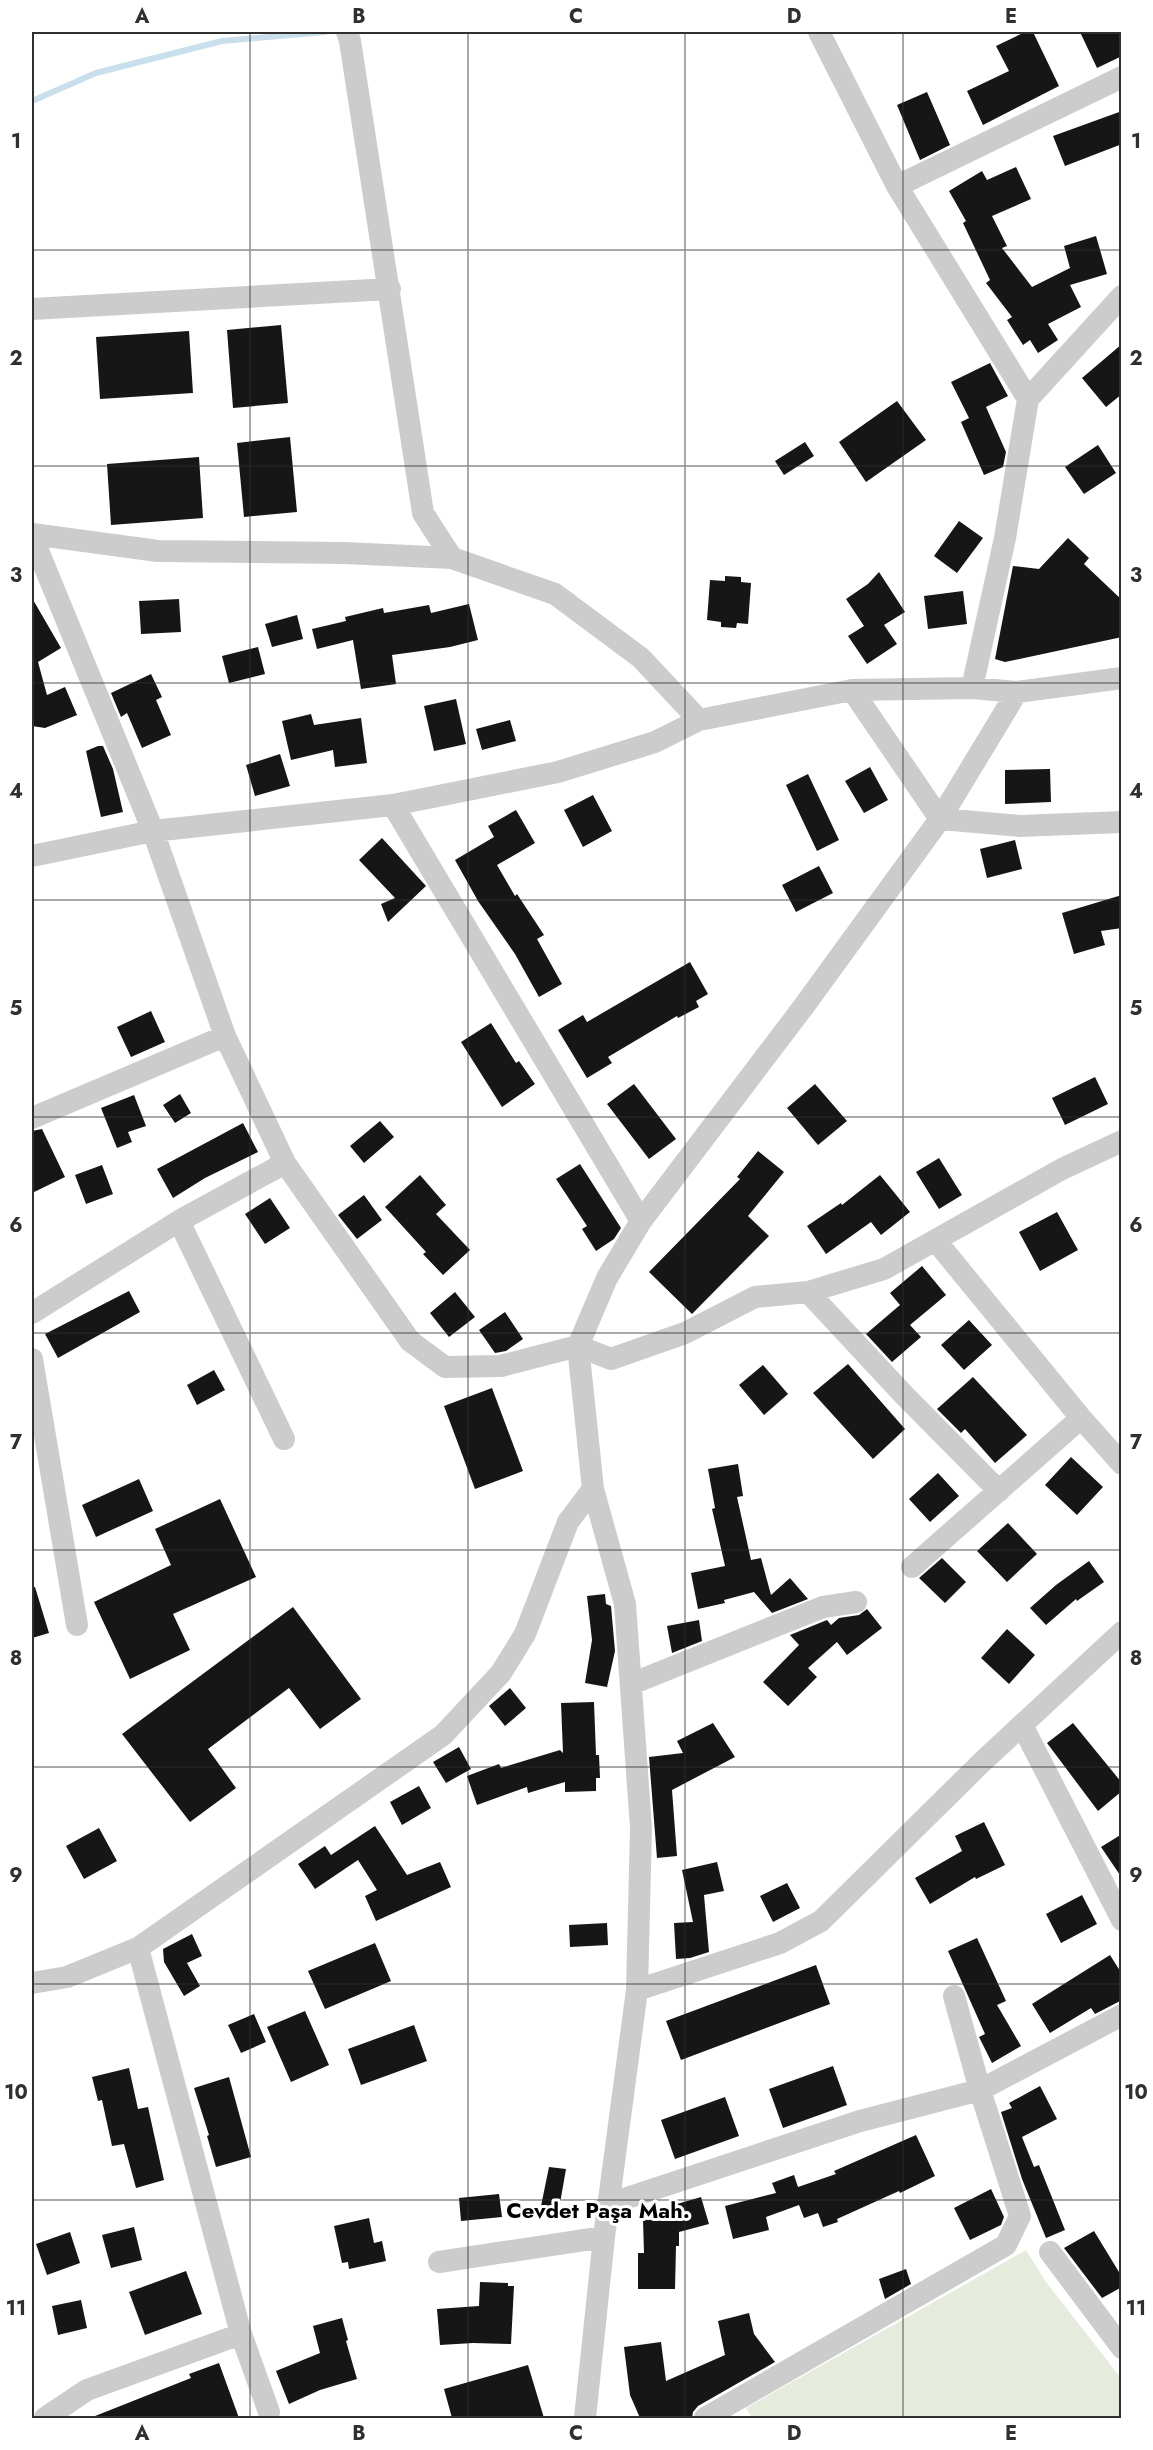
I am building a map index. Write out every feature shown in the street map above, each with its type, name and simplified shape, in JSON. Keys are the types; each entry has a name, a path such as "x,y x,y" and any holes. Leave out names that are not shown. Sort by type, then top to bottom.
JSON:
{"street":[{"path":"819,32 897,186 1028,399"},
{"path":"348,36 390,289 423,513 452,558"},
{"path":"897,186 1122,77"},
{"path":"32,309 390,289"},
{"path":"972,688 1005,538 1028,399 1122,296"},
{"path":"699,720 641,658 555,594 452,558 345,553 158,551 32,535 153,831 225,1036 285,1163 410,1341 445,1367 501,1366 578,1346 611,1359 685,1334 755,1297 808,1292 884,1269 1062,1169 1122,1141"},
{"path":"32,856 153,831 393,805 558,772 654,742 699,720 852,690 972,688 1017,692 1122,678"},
{"path":"852,690 940,819"},
{"path":"585,2418 604,2236 637,1990 640,1828 625,1604 593,1489 578,1346 607,1278 641,1221 804,1005 940,819 1017,692"},
{"path":"393,805 641,1221"},
{"path":"940,819 1020,826 1122,822"},
{"path":"32,1118 225,1036"},
{"path":"32,1313 179,1221 285,1163"},
{"path":"179,1221 284,1439"},
{"path":"936,1241 1081,1418 1122,1464"},
{"path":"808,1292 904,1395 999,1491"},
{"path":"32,1359 77,1625"},
{"path":"912,1567 1081,1418"},
{"path":"32,1983 67,1977 138,1948 443,1735 501,1673 525,1634 568,1522 593,1489"},
{"path":"631,1684 823,1607 856,1602"},
{"path":"637,1990 780,1942 820,1920 1122,1632"},
{"path":"1022,1725 1122,1920"},
{"path":"138,1948 241,2334 269,2412"},
{"path":"705,2418 1006,2245 1020,2216 980,2090 954,1996"},
{"path":"609,2204 860,2121 980,2090 1122,2015"},
{"path":"440,2262 604,2236"},
{"path":"1050,2252 1122,2348"},
{"path":"32,2406 44,2418 87,2390 241,2334"}],"green space":[{"path":"1026,2250 1046,2282 1121,2378 1121,2418 752,2418 746,2408"}],"building":[{"path":"1025,32 1033,32 1059,86 983,125 967,91 1009,71 996,46"},
{"path":"1080,32 1122,32 1122,56 1097,68"},
{"path":"927,92 950,145 920,160 897,105"},
{"path":"1122,111 1122,144 1065,166 1053,136"},
{"path":"1016,167 1031,199 992,216 1007,246 1002,248 1032,287 1070,268 1064,246 1096,236 1107,274 1070,285 1081,307 1048,324 1058,340 1038,353 1030,340 1023,345 1007,320 1012,317 986,283 990,280 963,223 966,221 949,191 982,171 987,180"},
{"path":"281,325 288,403 233,408 227,330"},
{"path":"189,331 193,393 100,399 96,337"},
{"path":"1122,344 1122,394 1106,407 1082,378"},
{"path":"990,363 1008,396 986,407 1006,452 1003,467 984,475 961,422 969,418 951,382"},
{"path":"897,401 926,440 866,482 839,442"},
{"path":"290,437 297,512 244,517 237,443"},
{"path":"805,442 814,456 784,475 775,461"},
{"path":"1098,445 1116,473 1084,494 1065,467"},
{"path":"199,457 203,518 111,525 107,464"},
{"path":"959,521 983,538 957,573 934,556"},
{"path":"1068,538 1089,558 1084,564 1122,600 1122,637 1005,662 995,659 1013,566 1039,569"},
{"path":"879,572 905,612 884,625 897,644 867,664 848,636 864,626 846,599 868,584"},
{"path":"725,576 741,577 741,582 751,583 748,624 737,623 736,628 721,627 721,622 707,620 710,580 725,581"},
{"path":"963,591 967,624 928,629 924,596"},
{"path":"32,598 61,648 38,662 47,695 65,687 77,715 45,728 32,726 32,657 34,657 32,652"},
{"path":"179,599 181,632 141,634 139,601"},
{"path":"469,604 478,640 450,647 392,655 396,684 361,689 353,640 317,649 312,629 346,621 345,617 383,608 384,613 429,605 431,613"},
{"path":"297,615 303,639 272,647 265,624"},
{"path":"258,647 265,674 229,683 222,656"},
{"path":"151,674 162,697 156,700 171,735 142,748 127,713 121,717 111,693"},
{"path":"456,699 466,744 434,751 424,706"},
{"path":"311,714 314,725 361,718 367,763 335,767 333,750 291,760 282,721"},
{"path":"510,720 516,741 482,750 476,729"},
{"path":"103,746 113,769 123,812 101,817 86,751"},
{"path":"280,754 290,786 255,796 246,765"},
{"path":"870,767 888,800 864,813 845,781"},
{"path":"1050,769 1051,802 1005,804 1005,770"},
{"path":"808,774 839,840 817,851 786,785"},
{"path":"593,795 612,831 583,847 564,810"},
{"path":"516,810 535,843 497,865 515,896 517,894 544,935 537,939 562,984 539,997 515,954 478,901 455,860 494,837 488,826"},
{"path":"382,838 426,886 388,922 381,904 395,898 359,860"},
{"path":"1015,840 1022,869 987,878 980,849"},
{"path":"819,866 833,893 796,912 782,885"},
{"path":"1122,895 1122,928 1101,931 1105,945 1074,954 1062,913"},
{"path":"690,962 708,994 696,1001 699,1007 678,1018 677,1016 608,1057 612,1063 587,1078 558,1030 583,1015 587,1022"},
{"path":"151,1011 165,1042 131,1057 117,1027"},
{"path":"491,1023 516,1063 519,1061 535,1084 502,1107 461,1042"},
{"path":"1095,1077 1108,1104 1065,1125 1052,1098"},
{"path":"634,1084 676,1139 649,1159 607,1104"},
{"path":"815,1084 847,1121 818,1145 787,1108"},
{"path":"180,1094 191,1113 175,1123 163,1105"},
{"path":"134,1095 146,1126 128,1132 132,1142 117,1148 101,1108"},
{"path":"380,1121 394,1137 364,1163 350,1146"},
{"path":"243,1123 258,1152 205,1178 173,1198 157,1169"},
{"path":"42,1129 65,1177 32,1193 32,1131"},
{"path":"758,1151 784,1172 748,1216 769,1236 692,1314 649,1272 740,1179 737,1177"},
{"path":"939,1158 962,1195 939,1209 916,1172"},
{"path":"580,1164 621,1228 614,1239 596,1251 582,1229 587,1226 556,1179"},
{"path":"102,1165 113,1194 86,1204 75,1175"},
{"path":"420,1175 446,1205 436,1214 470,1250 443,1275 423,1254 426,1252 385,1207"},
{"path":"880,1175 910,1212 881,1235 871,1222 826,1254 807,1226 841,1203 842,1205"},
{"path":"364,1195 382,1220 357,1239 338,1215"},
{"path":"270,1198 290,1228 265,1244 245,1214"},
{"path":"1057,1212 1078,1250 1040,1271 1019,1232"},
{"path":"922,1266 946,1295 910,1325 921,1337 892,1362 866,1334 900,1305 890,1293"},
{"path":"129,1291 140,1312 58,1358 45,1334"},
{"path":"455,1292 475,1317 449,1337 430,1313"},
{"path":"505,1312 523,1339 506,1351 495,1353 479,1330"},
{"path":"969,1320 992,1345 964,1370 941,1345"},
{"path":"848,1364 905,1429 873,1459 813,1393"},
{"path":"763,1365 788,1394 764,1415 739,1385"},
{"path":"214,1370 225,1390 197,1405 187,1385"},
{"path":"973,1377 1027,1435 995,1463 965,1429 961,1433 937,1409"},
{"path":"492,1388 523,1471 475,1489 444,1406"},
{"path":"1071,1457 1103,1487 1077,1515 1045,1485"},
{"path":"738,1464 743,1496 737,1497 751,1560 761,1558 771,1595 790,1578 808,1599 772,1613 754,1592 724,1600 725,1603 698,1609 691,1573 725,1566 712,1509 715,1508 708,1469"},
{"path":"938,1473 959,1496 930,1522 909,1499"},
{"path":"139,1479 153,1511 96,1537 82,1505"},
{"path":"220,1499 256,1577 173,1614 190,1650 130,1679 94,1602 171,1565 155,1529"},
{"path":"1008,1523 1037,1554 1007,1582 977,1551"},
{"path":"942,1558 966,1582 945,1603 919,1578"},
{"path":"1089,1561 1104,1582 1077,1601 1076,1599 1046,1625 1030,1608"},
{"path":"32,1587 35,1587 49,1633 32,1638"},
{"path":"605,1594 606,1604 611,1606 615,1651 607,1687 585,1683 592,1640 587,1596"},
{"path":"293,1607 361,1699 320,1729 289,1688 208,1749 236,1788 190,1822 122,1734"},
{"path":"867,1609 882,1628 847,1655 837,1642 808,1668 817,1677 788,1706 763,1682 799,1645 790,1635 827,1620 831,1625 839,1618 859,1615"},
{"path":"699,1620 702,1641 672,1653 667,1626"},
{"path":"1007,1629 1035,1655 1009,1684 981,1658"},
{"path":"510,1688 526,1708 505,1726 489,1706"},
{"path":"594,1702 596,1755 599,1755 600,1778 596,1778 596,1791 565,1792 565,1782 528,1793 527,1787 477,1805 467,1776 499,1764 501,1768 560,1750 563,1753 561,1703"},
{"path":"713,1723 735,1757 672,1790 677,1856 657,1858 649,1757 683,1753 677,1741"},
{"path":"1073,1723 1122,1783 1122,1791 1098,1811 1047,1743"},
{"path":"459,1747 471,1769 446,1783 433,1762"},
{"path":"419,1786 431,1808 402,1825 390,1802"},
{"path":"984,1822 1005,1865 976,1879 975,1877 930,1904 915,1878 962,1851 955,1836"},
{"path":"375,1826 407,1875 440,1862 451,1887 376,1921 365,1896 377,1890 358,1860 315,1889 298,1864 325,1846 331,1855"},
{"path":"99,1828 117,1861 84,1879 66,1846"},
{"path":"1122,1834 1122,1878 1101,1847"},
{"path":"717,1862 724,1891 704,1895 709,1952 690,1958 676,1959 674,1923 693,1922 682,1870"},
{"path":"787,1883 800,1908 773,1922 760,1896"},
{"path":"1082,1895 1097,1924 1061,1943 1046,1914"},
{"path":"607,1923 608,1945 570,1947 569,1925"},
{"path":"192,1934 202,1956 187,1963 200,1986 184,1996 164,1962 163,1949"},
{"path":"977,1938 1006,2001 997,2005 1021,2046 992,2063 979,2037 985,2034 948,1951"},
{"path":"375,1943 391,1981 325,2009 308,1971"},
{"path":"1110,1955 1122,1974 1122,2000 1095,2014 1091,2008 1050,2033 1032,2004"},
{"path":"816,1965 830,2004 681,2060 666,2021"},
{"path":"305,2011 329,2065 291,2082 267,2027"},
{"path":"254,2014 266,2042 241,2053 228,2025"},
{"path":"414,2025 427,2061 361,2085 348,2049"},
{"path":"833,2066 847,2105 783,2128 769,2089"},
{"path":"129,2068 138,2109 148,2107 164,2180 136,2188 124,2144 112,2146 102,2100 98,2101 92,2077"},
{"path":"229,2077 251,2157 216,2167 207,2136 209,2135 194,2088"},
{"path":"1040,2086 1057,2119 1022,2137 1034,2167 1039,2165 1065,2230 1046,2238 1022,2179 1001,2112 1012,2108 1009,2103"},
{"path":"725,2097 739,2136 675,2159 661,2120"},
{"path":"916,2135 935,2176 823,2227 818,2213 804,2218 799,2205 766,2217 769,2230 733,2239 725,2206 776,2193 772,2183 794,2175 798,2187 836,2174 834,2171"},
{"path":"549,2167 566,2169 559,2209 541,2206"},
{"path":"991,2189 1004,2217 1001,2225 970,2240 954,2208"},
{"path":"499,2194 502,2217 461,2221 459,2198"},
{"path":"701,2197 709,2224 679,2232 679,2246 676,2246 675,2289 638,2289 638,2253 644,2253 643,2220 681,2219 677,2204"},
{"path":"369,2218 374,2243 382,2241 386,2261 349,2269 348,2262 342,2263 334,2226"},
{"path":"134,2227 142,2260 111,2268 102,2235"},
{"path":"1094,2231 1122,2277 1122,2287 1102,2298 1064,2248"},
{"path":"70,2232 80,2263 47,2275 36,2244"},
{"path":"906,2269 911,2284 885,2299 879,2279"},
{"path":"186,2271 202,2314 145,2335 129,2292"},
{"path":"480,2282 508,2283 508,2286 514,2286 511,2344 440,2345 437,2309 479,2306"},
{"path":"81,2300 87,2328 58,2335 52,2306"},
{"path":"749,2313 754,2334 775,2362 698,2406 692,2418 640,2418 630,2395 624,2347 661,2342 666,2381 725,2355 718,2321"},
{"path":"342,2318 357,2379 320,2390 289,2404 276,2371 320,2353 313,2326"},
{"path":"219,2363 239,2418 90,2418 191,2378 189,2374"},
{"path":"528,2365 544,2418 452,2418 444,2389"}],"waterway":[{"path":"32,101 96,73 222,41 325,32"}],"district":[{"name":"Cevdet Paşa Mah.","path":"598,2210"}]}
